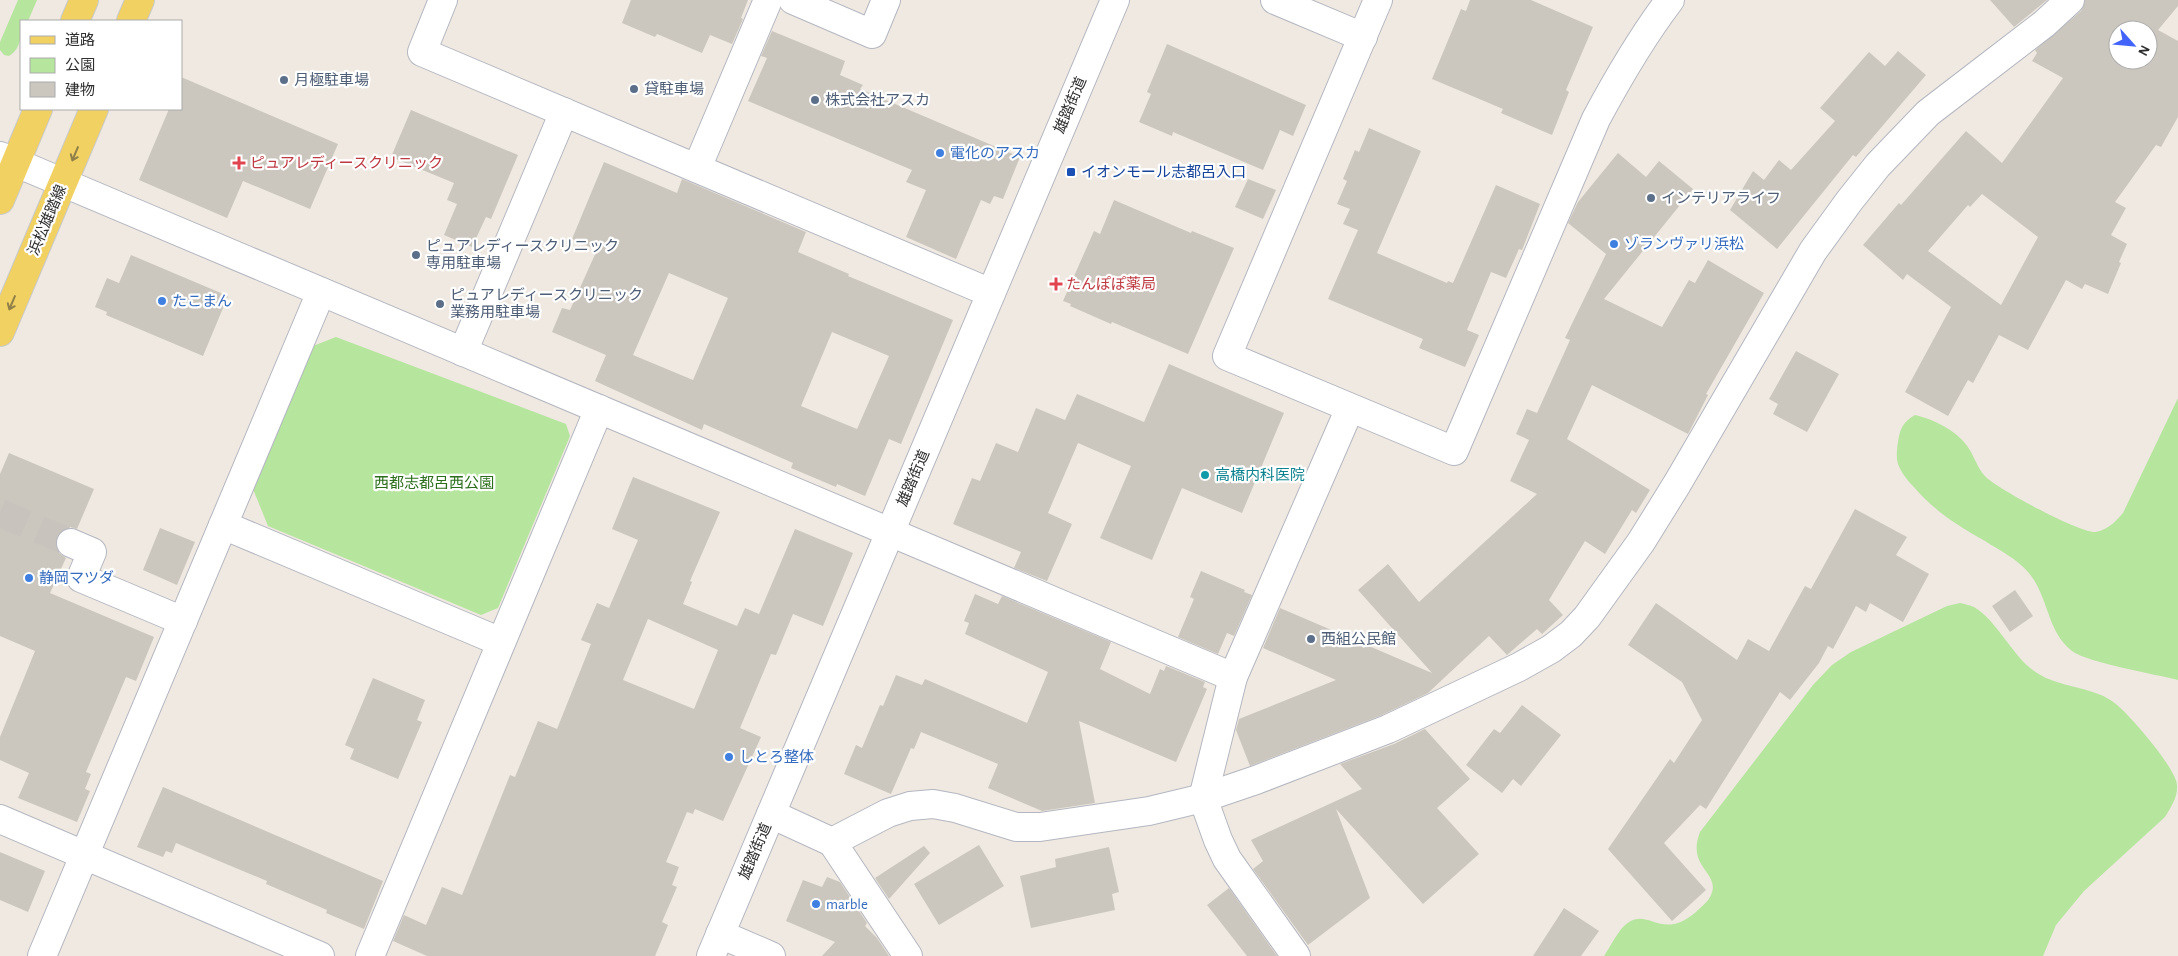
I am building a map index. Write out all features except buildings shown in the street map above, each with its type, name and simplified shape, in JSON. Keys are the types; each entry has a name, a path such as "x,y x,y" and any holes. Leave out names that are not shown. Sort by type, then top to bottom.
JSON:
{"main road":[{"path":"75,20 84,0"},
{"path":"131,20 140,0"},
{"path":"0,200 8,159 37,110"},
{"name":"浜松雄踏線","path":"0,332 94,110"}],"street":[{"path":"443,0 422,52 991,293"},
{"path":"696,168 768,0"},
{"path":"793,0 872,34 886,0"},
{"name":"雄踏街道","path":"715,945 1115,0"},
{"path":"1275,0 1363,37"},
{"path":"1378,0 1227,356 1454,451 1596,120 1651,24 1670,0"},
{"path":"832,842 888,813 910,806 933,804 955,808 1016,827 1040,827 1149,811 1203,798 1256,780 1388,729 1519,667 1551,649 1571,634 1597,605 1642,542 1814,251 1850,200 1878,165 1928,113 2044,24 2070,0"},
{"path":"463,352 564,112"},
{"path":"8,159 1234,677"},
{"path":"42,956 321,292"},
{"path":"1296,956 1227,859 1203,798 1234,677 1350,408"},
{"path":"370,956 599,409"},
{"path":"223,525 501,642"},
{"path":"71,543 92,552 81,578 183,620"},
{"path":"771,814 832,842 908,956"},
{"path":"0,819 320,956"},
{"path":"715,945 771,956"}],"green space":[{"path":"18,0 37,0 28,20 20,20 20,41 13,53 9,56 4,55 0,50 0,42"},
{"name":"西都志都呂西公園","path":"336,337 566,424 570,436 498,608 481,615 268,526 253,489 313,346"},
{"path":"2178,398 2178,680 2092,660 2072,651 2057,634 2035,581 2024,567 1937,510 1909,481 1897,462 1898,444 1903,426 1915,415 1923,417 1947,428 1961,438 1982,472 1995,484 2058,519 2088,531 2101,531 2123,513"},
{"path":"1960,603 1974,607 1983,613 2020,658 2037,673 2055,682 2094,692 2112,701 2139,727 2160,754 2169,766 2177,785 2172,806 2165,817 2084,891 2056,925 2043,956 1604,956 1618,933 1629,922 1644,919 1658,923 1674,924 1696,912 1708,900 1713,887 1712,881 1697,854 1700,832 1813,685 1832,665 1851,652 1947,606"}],"tunnel":[{"path":"0,513 71,543"}],"place":[{"name":"月極駐車場","path":"284,80"},
{"name":"貸駐車場","path":"634,89"},
{"name":"株式会社アスカ","path":"815,100"},
{"name":"電化のアスカ","path":"940,153"},
{"name":"ピュアレディースクリニック","path":"239,163"},
{"name":"イオンモール志都呂入口","path":"1071,172"},
{"name":"インテリアライフ","path":"1651,198"},
{"name":"ゾランヴァリ浜松","path":"1614,244"},
{"name":"ピュアレディースクリニック 専用駐車場","path":"416,255"},
{"name":"たんぽぽ薬局","path":"1056,284"},
{"name":"たこまん","path":"162,301"},
{"name":"ピュアレディースクリニック 業務用駐車場","path":"440,304"},
{"name":"高橋内科医院","path":"1205,475"},
{"name":"静岡マツダ","path":"29,578"},
{"name":"西組公民館","path":"1311,639"},
{"name":"しとろ整体","path":"729,757"},
{"name":"marble","path":"816,904"}]}
